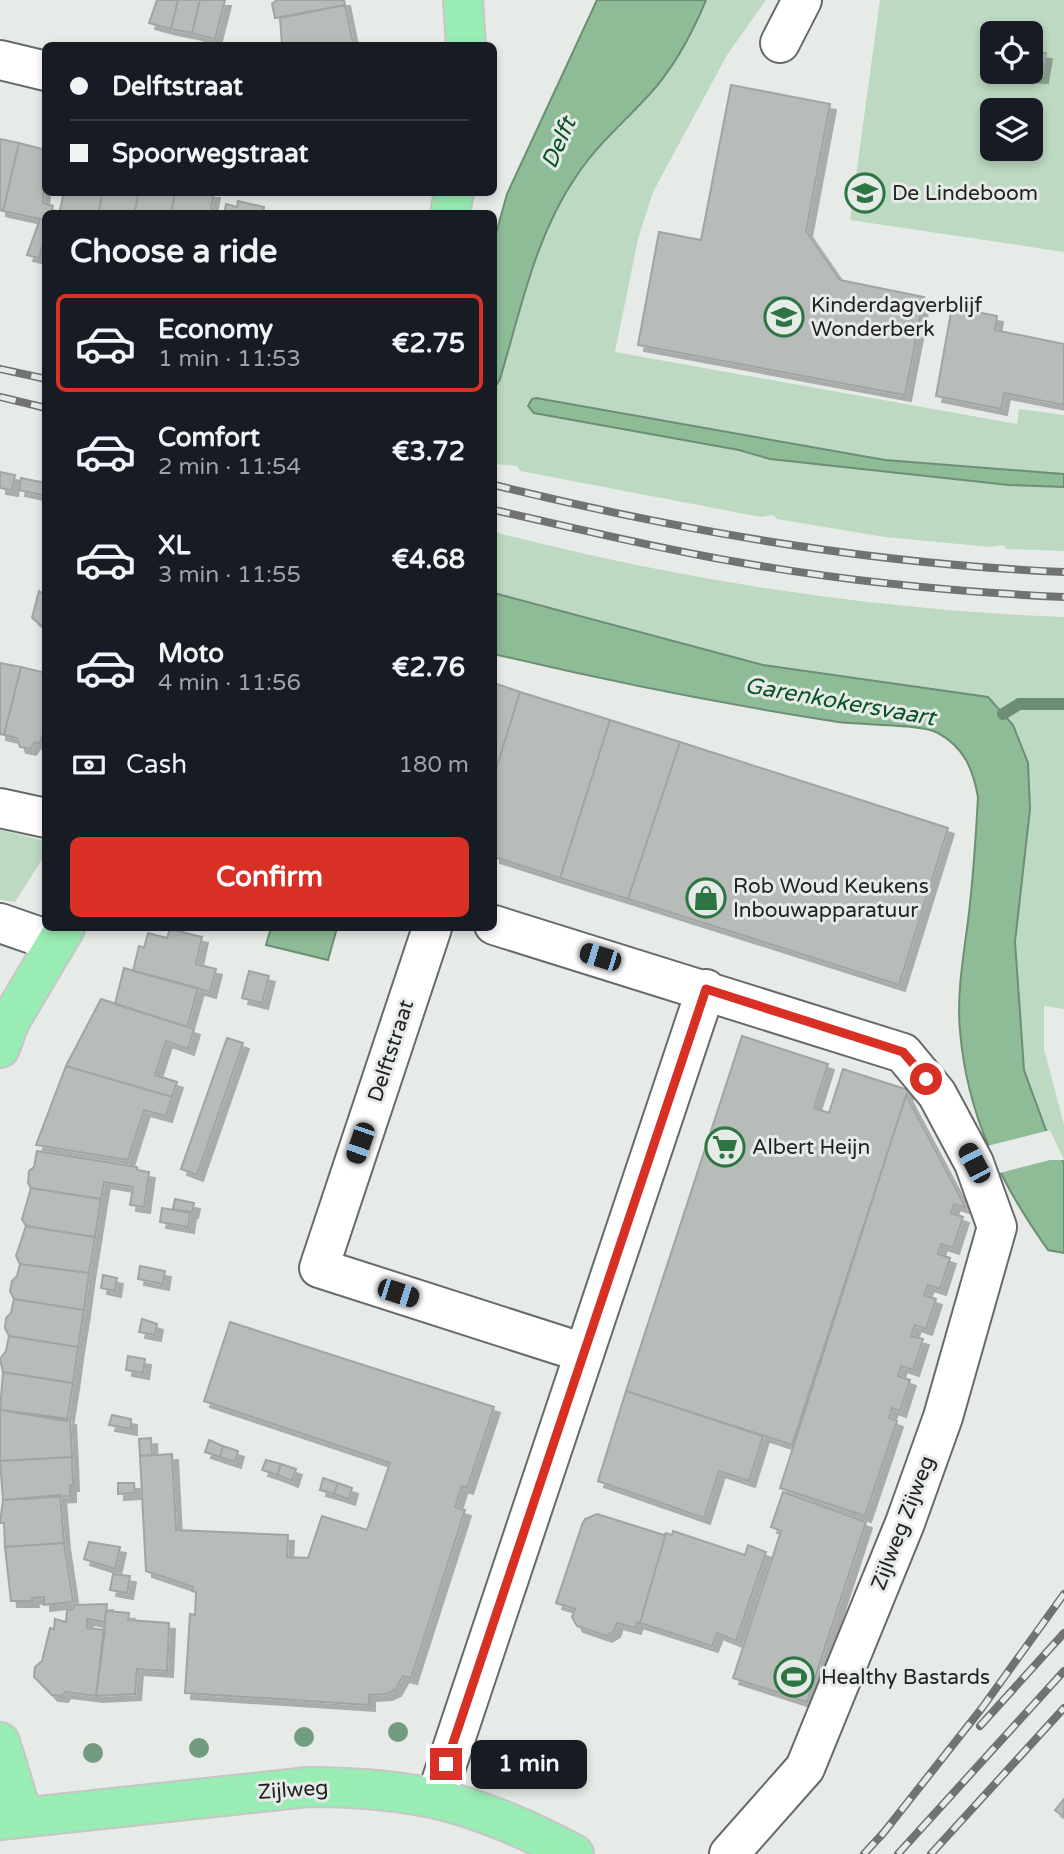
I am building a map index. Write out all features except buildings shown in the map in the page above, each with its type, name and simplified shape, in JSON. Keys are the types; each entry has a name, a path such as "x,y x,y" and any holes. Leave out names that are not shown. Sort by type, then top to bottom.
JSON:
{"main road":[{"path":"463,0 466,42"},
{"path":"0,1048 10,1021 60,935"},
{"path":"0,1742 11,1818"},
{"name":"Zijlweg","path":"11,1818 308,1787 388,1789 478,1808 518,1824 575,1854"}],"street":[{"path":"780,43 802,0"},
{"path":"0,60 42,70"},
{"path":"0,808 42,817"},
{"path":"0,923 60,935"},
{"path":"436,1797 706,989 497,926"},
{"name":"Delftstraat","path":"431,931 318,1268 584,1353"},
{"name":"Zijlweg Zijweg","path":"706,989 898,1069 937,1094 974,1163 997,1227 939,1429 905,1523 805,1768 729,1854"}],"shaded area":[{"path":"706,0 766,0 727,55 653,192 638,239 615,352 1017,424 1019,409 1064,415 1064,474 885,460 537,398 529,406 534,413 739,450 770,459 1009,485 1064,487 1064,551 1007,549 1003,545 990,547 885,537 777,519 773,515 761,517 520,471 517,466 497,464 497,384 530,274 550,223 584,164 648,96 688,38"},
{"path":"880,0 1064,0 1064,252 850,220"},
{"path":"497,533 635,565 777,590 920,608 1064,617 1064,1009 1044,1006 1044,1049 1064,1125 1064,1163 1050,1141 1024,1070 1015,942 1030,809 1028,763 1013,725 988,697 763,665 497,594"},
{"path":"0,830 42,840 42,860 15,902 0,900"}],"water":[{"name":"Delft","path":"597,0 706,0 688,38 666,74 593,154 562,198 540,248 497,384 497,230 507,194"},
{"path":"532,399 885,460 1064,474 1064,487 1009,485 770,459 739,450 534,413 528,406"},
{"name":"Garenkokersvaart","path":"497,594 763,665 988,697 1013,725 1028,763 1030,809 1015,942 1024,1070 1050,1141 1064,1163 1064,1253 1048,1250 1015,1199 989,1146 970,1091 960,1031 959,999 973,877 978,797 970,768 961,752 947,739 930,730 838,722 622,683 497,655"},
{"path":"270,931 336,931 328,960 266,945"}],"pier":[{"path":"1050,1130 1064,1160 1050,1160 996,1174 987,1146"}],"waterway":[{"path":"1003,714 1019,704 1064,704"}],"railway":[{"path":"0,369 42,378"},
{"path":"0,397 42,407"},
{"path":"497,486 635,517 777,543 920,562 1064,572"},
{"path":"497,511 676,550 778,569 900,585 1064,597"},
{"path":"881,1836 982,1708 1064,1594"},
{"path":"980,1726 1064,1633"},
{"path":"898,1854 1064,1671"},
{"path":"931,1854 1064,1708"},
{"path":"864,1854 886,1830"}],"place":[{"name":"De Lindeboom","path":"865,193"},
{"name":"Kinderdagverblijf Wonderberk","path":"784,317"},
{"name":"Rob Woud Keukens Inbouwapparatuur","path":"706,898"},
{"name":"Albert Heijn","path":"725,1147"},
{"name":"Healthy Bastards","path":"794,1677"}],"route":[{"path":"446,1764 706,989 903,1052 926,1079"}]}
